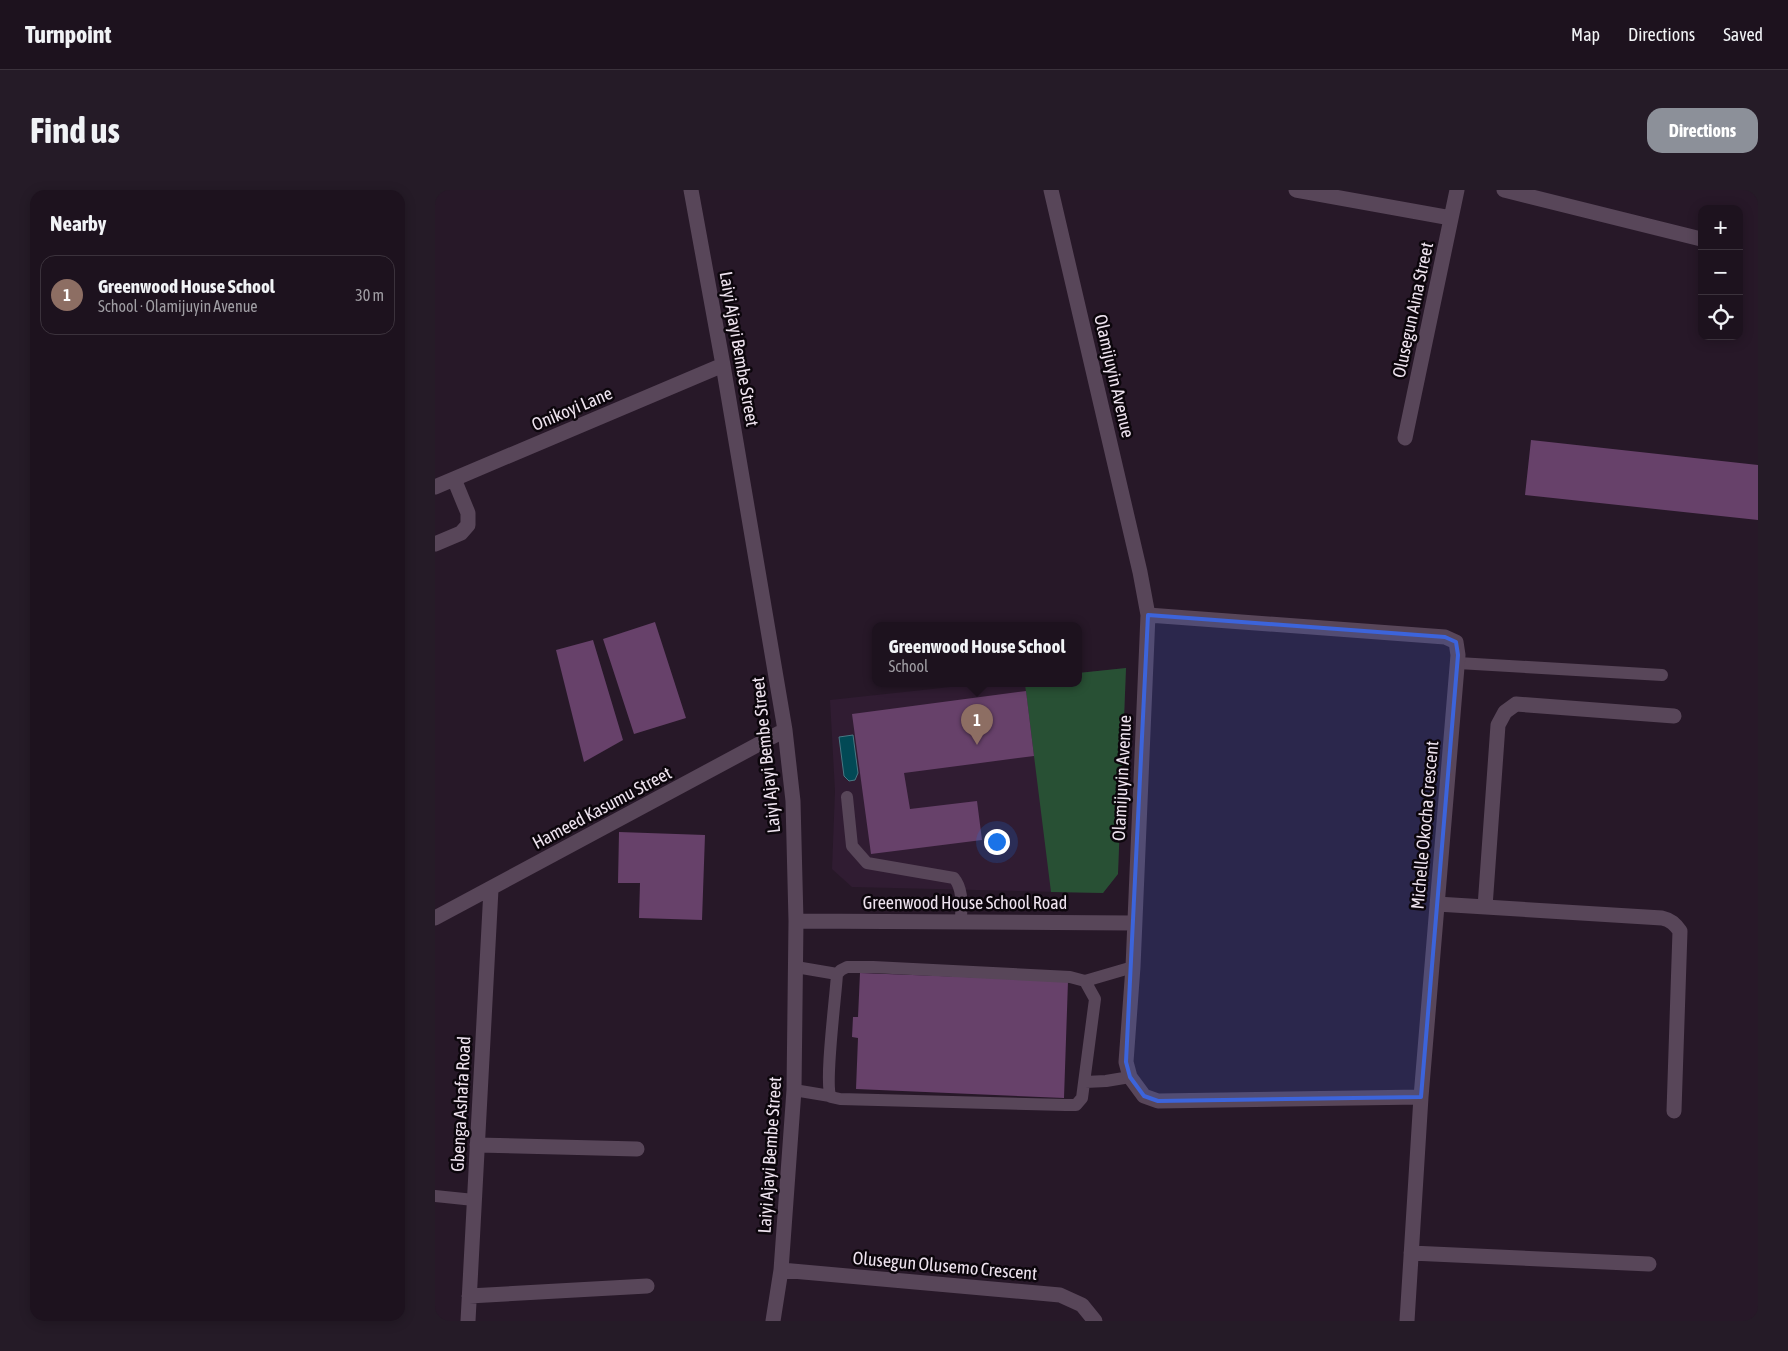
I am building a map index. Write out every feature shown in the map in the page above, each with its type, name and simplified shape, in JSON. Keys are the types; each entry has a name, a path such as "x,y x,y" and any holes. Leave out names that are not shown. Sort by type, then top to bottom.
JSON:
{"street":[{"name":"Laiyi Ajayi Bembe Street","path":"691,190 723,365 785,730 793,801 796,921 795,1090 781,1270 773,1321"},
{"name":"Olamijuyin Avenue","path":"1051,190 1140,572 1148,615 1133,967 1126,1062 1129,1077"},
{"path":"1296,190 1451,218"},
{"name":"Olusegun Aina Street","path":"1405,438 1457,190"},
{"path":"1504,190 1698,238"},
{"name":"Onikoyi Lane","path":"435,487 723,365"},
{"path":"435,544 461,533 468,525 468,513 454,478"},
{"name":"Michelle Okocha Crescent","path":"1148,615 1445,637 1456,642 1459,655 1421,1097 1407,1321"},
{"path":"1485,907 1498,725 1505,712 1516,704 1674,716"},
{"name":"Hameed Kasumu Street","path":"435,918 785,730"},
{"name":"Gbenga Ashafa Road","path":"468,1321 491,889"},
{"path":"1437,904 1662,918 1676,924 1680,931 1673,1112"},
{"name":"Greenwood House School Road","path":"796,921 1134,923"},
{"path":"1129,1077 1144,1096 1158,1101 1421,1097"},
{"path":"477,1145 637,1148"},
{"path":"1411,1252 1649,1264"},
{"name":"Olusegun Olusemo Crescent","path":"781,1270 1060,1295 1082,1305 1095,1321"},
{"path":"469,1296 647,1286"}],"lane":[{"path":"1458,664 1662,675"},
{"path":"847,797 852,846 857,854 867,863 954,878 959,884 960,890 961,922"},
{"path":"830,1096 829,1074 837,974 841,970 873,967 1071,977 1085,981 1133,967"},
{"path":"796,968 837,974"},
{"path":"795,1090 840,1099 1076,1105 1082,1098 1085,1082 1095,998 1085,981"},
{"path":"1085,1082 1129,1077"},
{"path":"435,1196 474,1200"}],"highlighted area":[{"path":"1148,615 1445,637 1456,642 1458,655 1421,1097 1158,1101 1144,1096 1130,1077 1126,1062"}],"shaded area":[{"path":"1126,668 1118,874 1103,893 852,887 832,869 835,791 830,700 950,687 1082,687 1082,673"}],"green space":[{"path":"1126,668 1118,874 1103,893 1051,892 1025,687 1082,687 1082,673"}],"water":[{"path":"853,735 858,773 855,780 849,781 844,776 839,737"}],"building":[{"path":"1531,440 1758,465 1758,520 1525,495"},
{"path":"655,622 686,718 634,734 603,639"},
{"path":"593,640 623,740 584,762 556,650"},
{"path":"1026,691 1034,756 904,773 910,809 977,801 982,840 871,854 852,714"},
{"path":"619,832 705,835 702,920 639,918 640,883 618,883"},
{"path":"860,973 1068,981 1064,1098 856,1089 858,1038 852,1037 853,1017 858,1017"}],"place":[{"name":"Greenwood House School","path":"977,745"}]}
